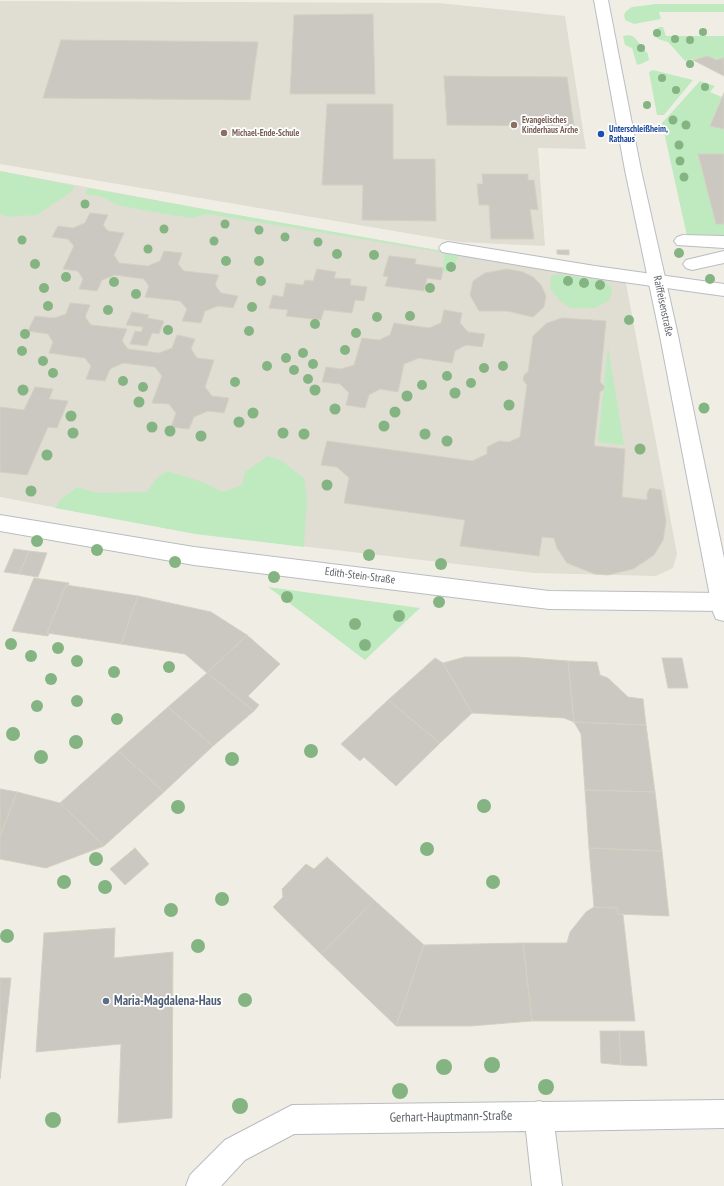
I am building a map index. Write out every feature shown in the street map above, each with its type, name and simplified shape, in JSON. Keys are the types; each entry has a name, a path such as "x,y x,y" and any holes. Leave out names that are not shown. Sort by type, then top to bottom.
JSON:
{"street":[{"name":"Raiffeisenstraße","path":"601,0 633,170 657,280 723,607"},
{"path":"683,241 724,242"},
{"path":"448,248 595,272 724,290"},
{"path":"692,264 724,257"},
{"name":"Edith-Stein-Straße","path":"0,523 194,556 549,600 723,607"},
{"name":"Gerhart-Hauptmann-Straße","path":"201,1186 235,1150 292,1120 539,1115 724,1114"},
{"path":"539,1115 547,1186"}],"shaded area":[{"name":"Michael-Ende-Schule","path":"0,1 439,3 565,16 586,149 538,148 545,246 459,242 0,164"},
{"path":"0,171 209,210 626,283 677,554 673,568 656,576 535,573 196,534 0,497"}],"green space":[{"path":"656,4 724,4 724,12 659,12 661,19 634,24 625,20 624,15 626,11 632,7"},
{"path":"659,27 663,27 666,36 724,36 724,58 716,60 708,56 685,61 668,42 658,39 655,35 655,30"},
{"path":"629,35 634,37 648,54 649,60 637,65 632,48 625,45 623,36"},
{"path":"653,70 693,80 664,115 657,115 649,72"},
{"path":"700,81 715,86 710,92 722,97 710,126 724,129 724,154 698,154 716,223 724,224 724,237 687,236 662,123"},
{"path":"0,171 75,186 71,192 37,215 7,217 0,214"},
{"path":"88,188 459,254 453,269 442,273 445,253 208,214 191,218 148,211 117,205 103,197 85,194"},
{"path":"559,274 604,281 612,288 610,300 595,308 571,308 560,301 550,288 551,276"},
{"path":"608,346 624,445 598,442"},
{"path":"268,456 280,460 304,478 307,497 304,547 196,534 55,508 61,499 77,487 97,493 147,492 157,478 167,471 200,481 223,492 242,485 245,472"},
{"path":"268,587 420,608 365,660"}],"building":[{"path":"373,14 375,94 290,94 294,15"},
{"path":"61,40 258,42 250,100 43,98"},
{"path":"708,56 716,60 724,58 724,76 693,60"},
{"path":"444,76 567,77 574,126 447,125"},
{"path":"724,93 724,129 710,126"},
{"path":"327,104 393,104 393,159 435,159 436,221 362,220 363,185 322,185"},
{"path":"698,154 724,154 724,224 716,224"},
{"path":"482,174 528,174 528,180 534,180 538,210 530,209 534,239 491,239 489,205 479,205 477,184 483,184"},
{"path":"90,213 108,215 103,225 108,231 124,233 114,255 119,263 148,266 160,261 164,251 182,253 178,264 184,271 219,275 215,285 221,293 238,296 233,308 218,306 205,311 201,323 182,321 187,309 180,301 145,297 149,286 144,279 115,275 102,280 97,291 79,289 83,279 78,271 63,269 74,246 68,239 52,237 58,226 73,228 85,223"},
{"path":"557,250 569,250 569,255 557,254"},
{"path":"389,256 416,259 415,264 443,268 441,280 427,278 424,291 385,286 388,277 383,276"},
{"path":"317,269 336,272 334,278 351,279 350,285 367,287 364,301 355,300 352,313 324,310 321,320 286,316 288,310 269,308 273,295 283,297 286,283 303,285 305,280 313,281"},
{"path":"507,269 523,272 533,277 541,285 546,296 544,307 533,317 507,311 479,311 470,295 473,281 485,273"},
{"path":"70,303 90,305 85,317 91,325 127,329 122,341 128,349 159,353 172,348 177,335 195,339 191,349 197,358 214,360 205,387 212,396 229,398 224,413 208,411 194,417 189,429 171,427 176,413 169,404 152,403 162,376 155,367 123,363 110,369 105,381 86,379 91,366 85,358 49,353 53,342 48,334 28,331 35,316 54,318 66,314"},
{"path":"444,310 462,313 460,323 468,332 485,334 482,347 466,345 455,351 452,363 419,358 404,364 398,392 380,389 369,395 365,408 346,405 349,393 340,384 322,382 326,367 341,369 354,365 362,338 379,340 390,335 394,323 429,328 441,323"},
{"path":"132,312 149,315 147,318 164,321 159,334 152,333 147,346 130,344 135,331 141,332 143,327 126,325"},
{"path":"562,318 606,321 600,382 604,386 604,389 600,392 594,446 625,449 622,497 647,500 647,493 650,488 661,490 666,522 663,540 654,555 633,569 608,575 595,574 567,563 557,548 554,538 542,537 539,556 460,546 465,520 344,503 349,478 337,467 321,465 327,441 472,461 487,454 487,447 499,441 509,442 520,437 527,385 523,380 524,375 528,372 533,336 547,323"},
{"path":"35,387 53,389 49,399 68,401 57,428 48,427 27,475 0,472 0,407 24,410"},
{"path":"14,549 29,551 19,574 4,572"},
{"path":"29,551 47,553 38,577 19,574"},
{"path":"34,578 69,583 68,586 66,585 47,633 49,634 48,636 12,631"},
{"path":"66,585 138,596 121,644 47,633"},
{"path":"138,596 211,612 247,635 207,673 185,654 121,644"},
{"path":"247,635 280,664 248,696 259,705 254,711 207,673"},
{"path":"465,657 518,657 568,661 574,722 564,718 472,713 443,663"},
{"path":"435,658 443,663 472,713 440,743 388,700"},
{"path":"662,658 682,658 688,688 668,688"},
{"path":"568,661 597,662 600,675 608,678 628,697 643,699 646,725 574,722"},
{"path":"207,673 254,711 213,746 168,707"},
{"path":"388,700 440,743 396,786 364,757 360,761 341,744"},
{"path":"168,707 213,746 164,792 118,751"},
{"path":"574,722 646,725 655,792 585,790 581,734"},
{"path":"118,751 164,792 104,846 60,803"},
{"path":"0,789 17,792 0,836"},
{"path":"585,790 655,792 662,851 589,848"},
{"path":"17,792 60,803 104,846 46,868 0,859 0,836"},
{"path":"135,848 149,864 125,885 110,869"},
{"path":"589,848 662,851 669,916 618,914 617,908 594,907"},
{"path":"327,857 374,900 321,954 273,907 283,897 282,889 306,864 314,869"},
{"path":"374,900 424,945 396,1026 321,954"},
{"path":"594,907 617,908 618,914 623,915 635,1021 532,1021 523,943 567,943 570,932 586,912"},
{"name":"Maria-Magdalena-Haus","path":"115,928 114,958 173,952 172,1118 118,1123 121,1044 36,1052 44,933"},
{"path":"523,943 532,1021 471,1026 396,1026 424,945"},
{"path":"0,978 11,978 0,1079"},
{"path":"600,1031 619,1031 621,1065 601,1063"},
{"path":"619,1031 644,1031 647,1066 621,1065"}],"place":[{"name":"Evangelisches Kinderhaus Arche","path":"514,125"},
{"name":"Michael-Ende-Schule","path":"224,133"},
{"name":"Unterschleißheim, Rathaus","path":"601,134"},
{"name":"Maria-Magdalena-Haus","path":"106,1001"}]}
